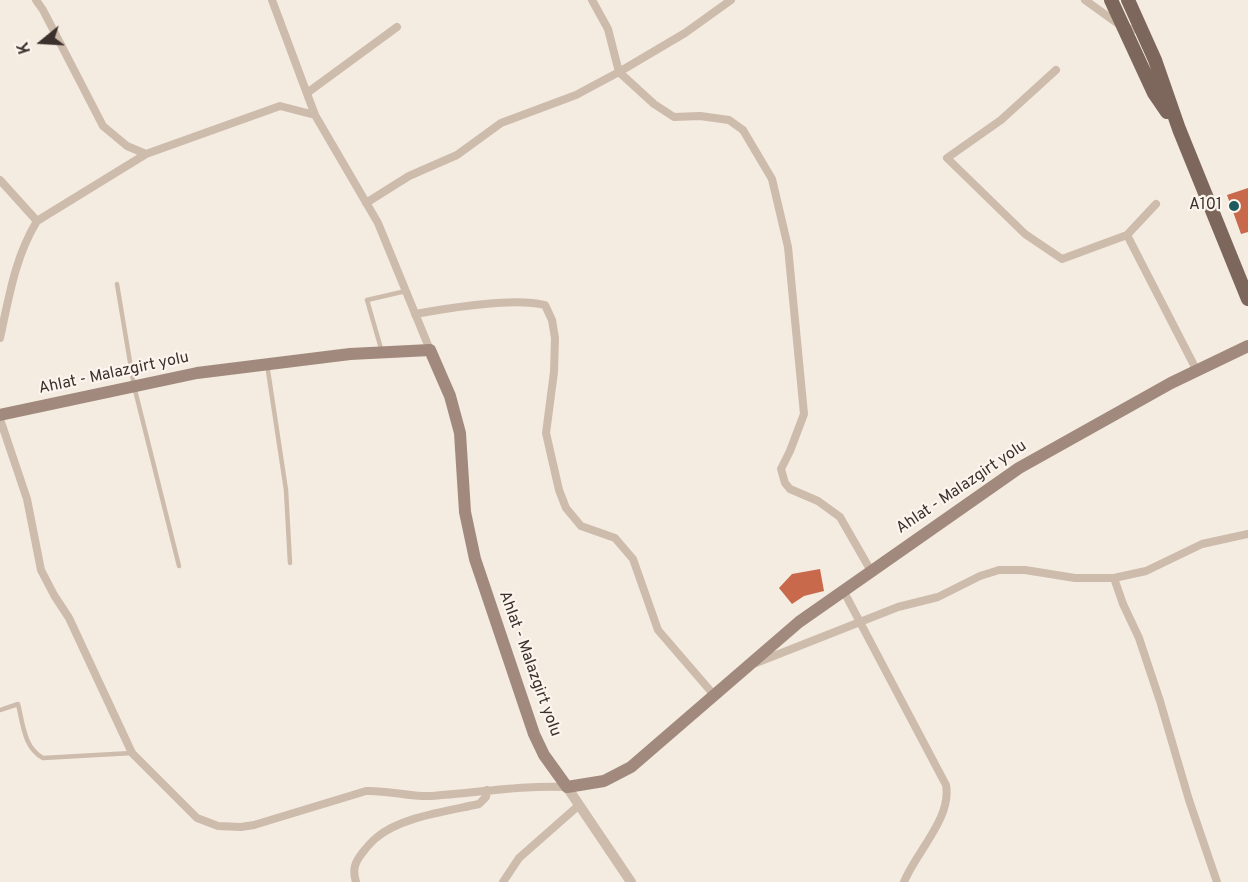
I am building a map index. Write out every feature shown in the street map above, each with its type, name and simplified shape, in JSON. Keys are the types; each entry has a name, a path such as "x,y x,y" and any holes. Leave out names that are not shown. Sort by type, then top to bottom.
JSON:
{"main road":[{"path":"1111,0 1154,93 1179,129"},
{"path":"1128,0 1155,60 1179,129 1244,280 1248,299"},
{"name":"Ahlat - Malazgirt yolu","path":"0,417 197,373 382,352 430,350 450,396 460,433 465,512 475,559 534,734 544,755 567,787 604,781 620,774 799,622 1019,468 1171,383 1248,346"}],"street":[{"path":"36,0 103,126 128,146 146,154"},
{"path":"272,0 315,115 378,223 430,350"},
{"path":"592,0 608,29 619,72 654,104 674,117 699,116 729,120 743,130 772,179 788,247 804,414 781,469 785,483 790,489 818,501 840,518 871,571"},
{"path":"366,202 409,176 457,155 501,123 576,95 619,72 685,33 731,0"},
{"path":"1085,0 1124,28 1141,30"},
{"path":"307,93 397,27"},
{"path":"1056,70 1001,120 947,158 1025,234 1062,259 1127,235 1156,204"},
{"path":"0,338 21,251 37,221 146,154 280,106 315,115"},
{"path":"0,180 37,221"},
{"path":"1127,235 1197,370"},
{"path":"415,314 443,309 531,302 545,305 552,320 555,338 554,372 546,433 559,490 566,508 581,526 615,538 633,559 658,630 714,695"},
{"path":"0,417 25,491 41,570 50,589 69,618 132,753 197,818 218,826 254,825 366,791 379,790 429,796 540,786 567,787 632,882"},
{"path":"744,668 897,607 938,597 980,576 999,570 1025,570 1075,578 1114,578 1146,571 1202,544 1248,534"},
{"path":"1114,578 1139,638 1217,882"},
{"path":"843,590 862,622 948,794 945,810 904,882"},
{"path":"356,882 354,872 357,860 375,838 396,826 421,817 479,804 486,797 487,790"},
{"path":"503,882 519,858 578,806"}],"lane":[{"path":"117,284 134,387 179,566"},
{"path":"382,352 367,300 406,291"},
{"path":"267,364 286,490 290,563"},
{"path":"0,710 18,704 28,742 32,750 44,758 132,753"}],"building":[{"path":"1248,188 1248,232 1241,234 1227,195"},
{"path":"820,569 824,591 804,596 792,604 779,588 792,574"}],"place":[{"name":"A101","path":"1234,206"}]}
